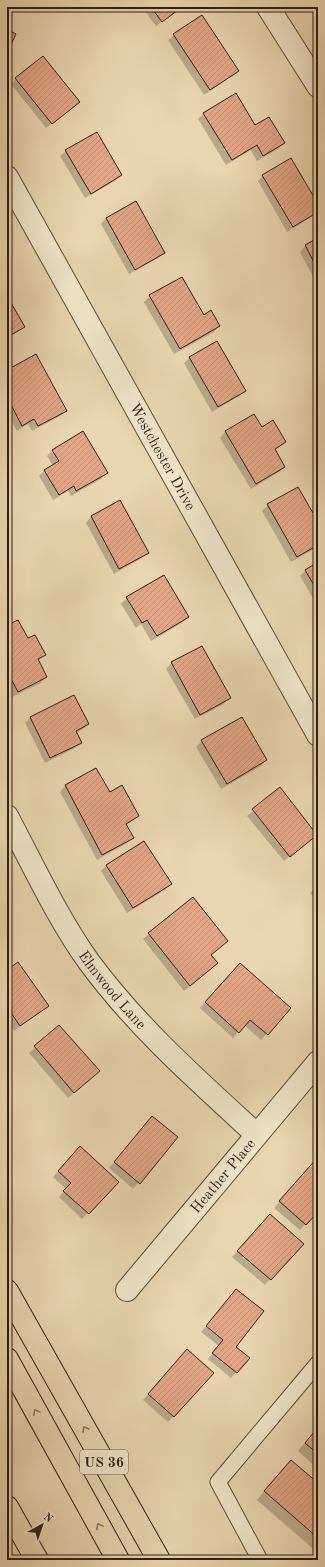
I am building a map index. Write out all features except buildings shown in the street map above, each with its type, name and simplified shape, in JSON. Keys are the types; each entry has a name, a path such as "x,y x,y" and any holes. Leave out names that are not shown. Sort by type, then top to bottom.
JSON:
{"highway":[{"path":"7,1281 49,1364"},
{"name":"US 36","path":"7,1291 160,1560"},
{"path":"7,1359 118,1560"},
{"path":"7,1507 37,1560"},
{"path":"7,1522 31,1560"}],"street":[{"path":"268,7 318,86"},
{"name":"Westchester Drive","path":"7,177 318,735"},
{"name":"Elmwood Lane","path":"7,816 60,917 89,961 170,1056 256,1134"},
{"name":"Heather Place","path":"127,1290 256,1134 318,1062"}],"lane":[{"path":"260,1560 218,1482 318,1363"}]}
